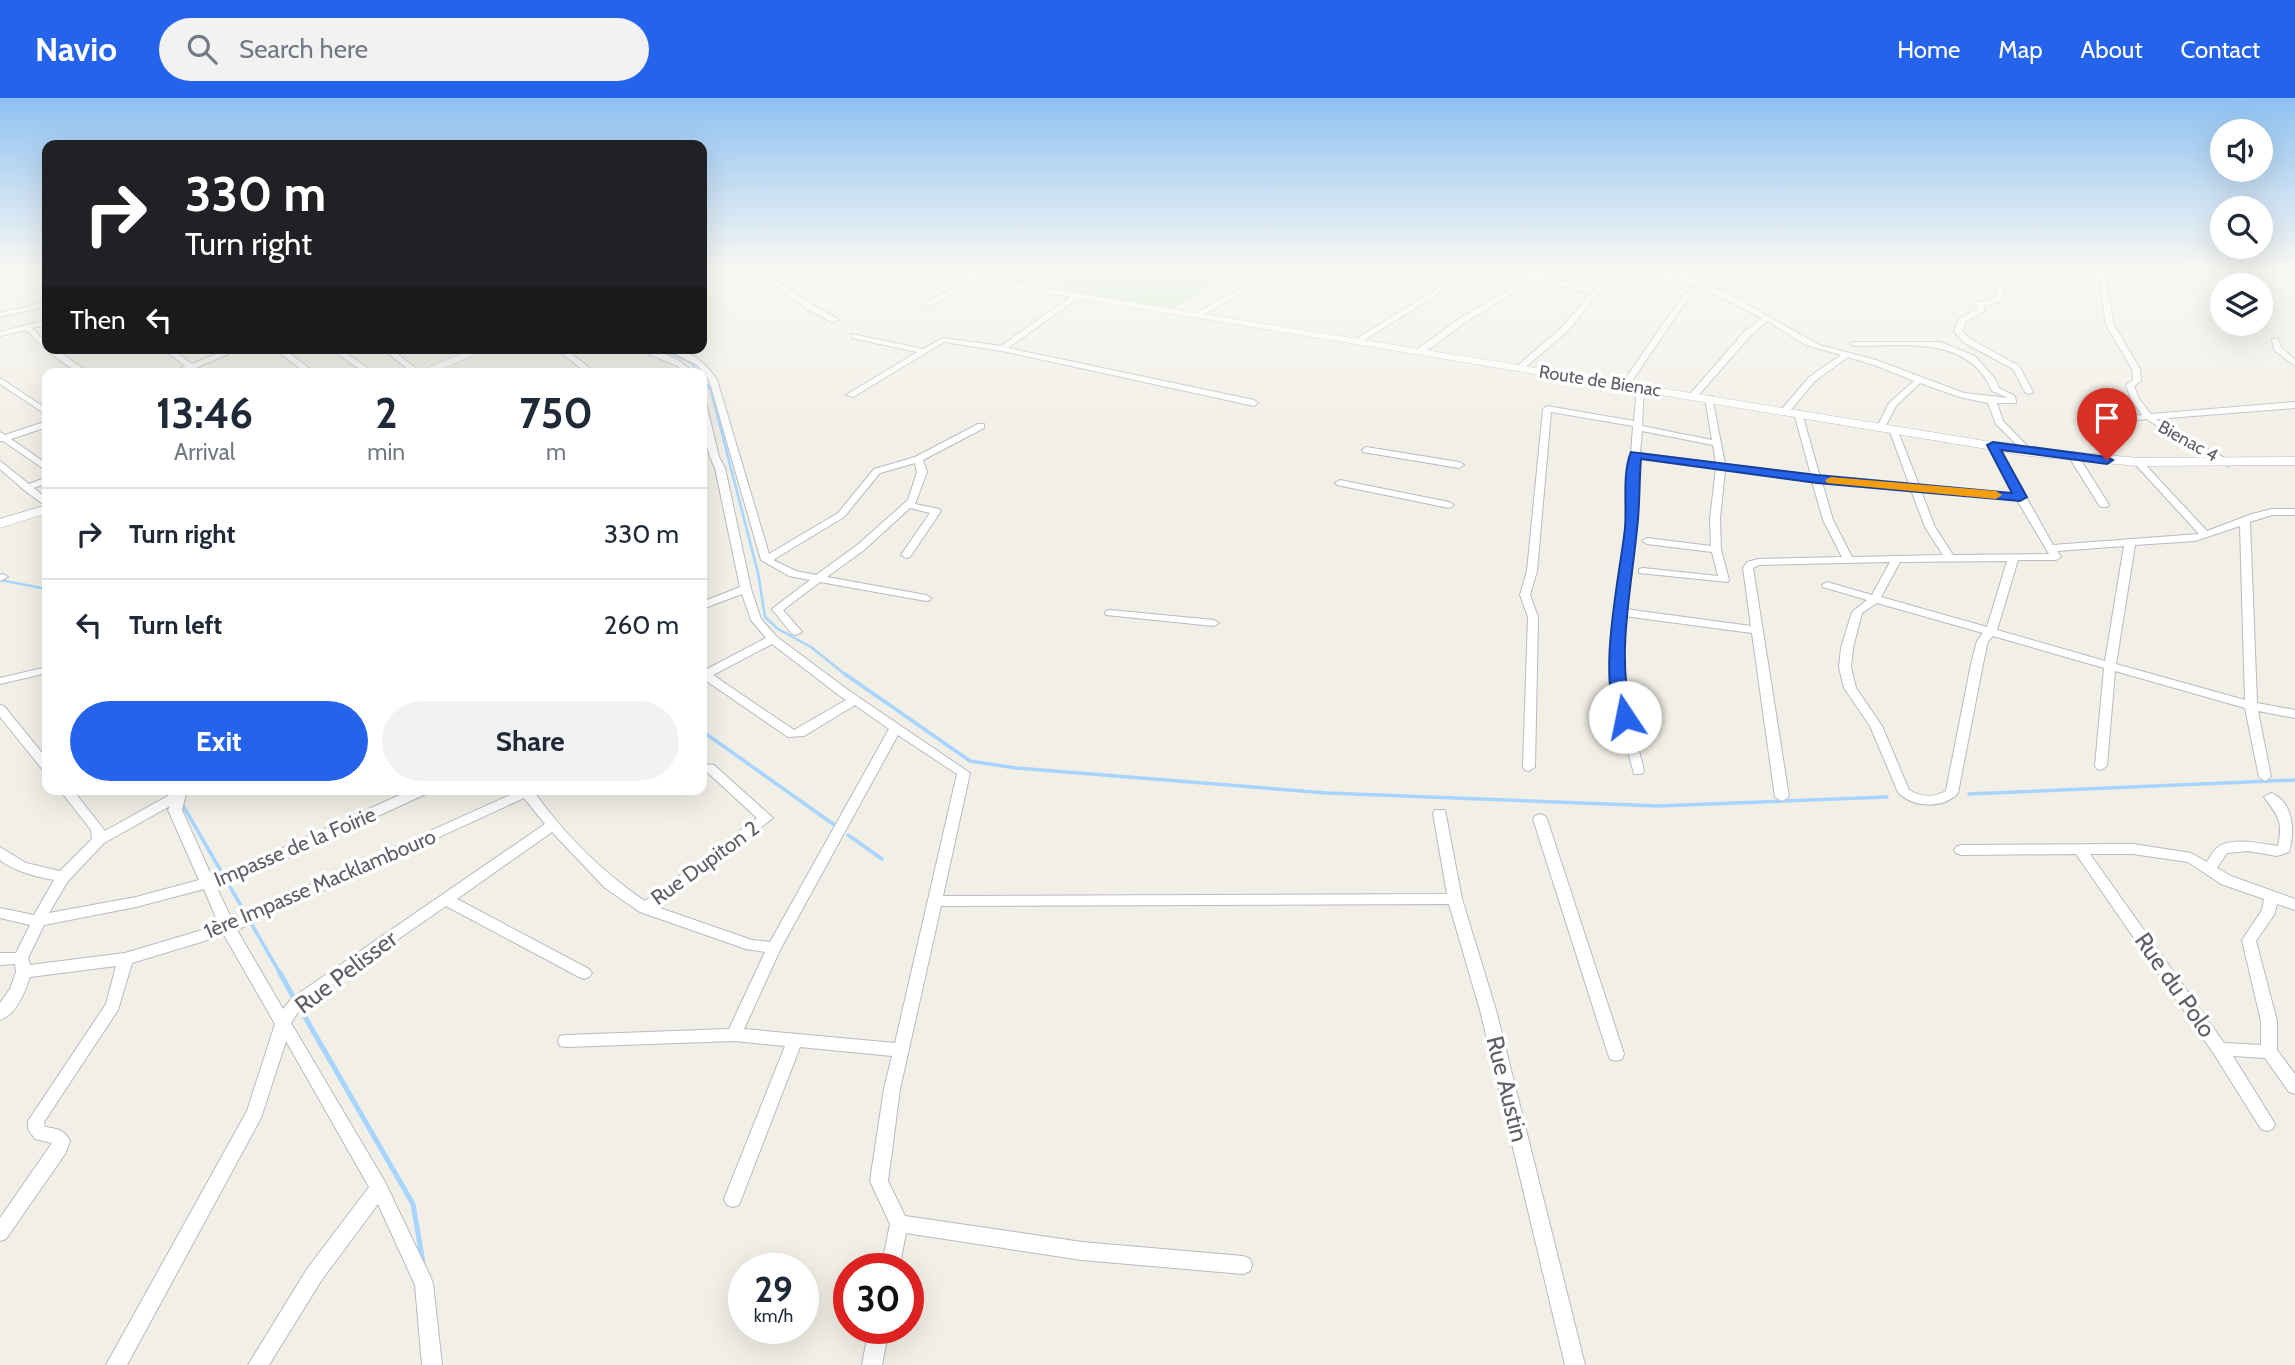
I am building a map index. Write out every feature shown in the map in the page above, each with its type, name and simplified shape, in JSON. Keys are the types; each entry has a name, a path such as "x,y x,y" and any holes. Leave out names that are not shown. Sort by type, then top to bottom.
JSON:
{"main road":[{"name":"Route de Bienac","path":"1278,328 2029,452 2138,462 2295,461"},
{"path":"432,368 470,354"},
{"path":"0,524 42,508"}],"street":[{"path":"0,334 23,328"},
{"path":"28,328 42,341"},
{"path":"1002,349 1032,328"},
{"path":"1357,341 1378,328"},
{"path":"1419,352 1452,328"},
{"path":"1518,368 1566,328"},
{"path":"1625,385 1664,328"},
{"path":"1693,396 1754,328"},
{"path":"1782,328 1797,338 1824,349 1880,364 1918,382 1992,402 2013,401 2011,396 1995,389 1993,382 1972,358 1937,344 1854,344"},
{"path":"1959,328 1958,331 1966,340 2016,368 2029,392"},
{"name":"Bienac 4","path":"2112,328 2136,369 2137,381 2130,385 2132,399 2146,418 2228,463"},
{"path":"855,337 923,351"},
{"path":"850,395 923,351 949,340 1254,403"},
{"path":"2275,341 2277,348 2295,364"},
{"path":"58,354 78,368"},
{"path":"174,354 190,366"},
{"path":"186,368 222,354"},
{"path":"285,354 305,368"},
{"path":"342,354 363,368"},
{"path":"393,354 412,368"},
{"path":"567,354 585,368"},
{"path":"653,354 681,364 685,368"},
{"path":"683,354 707,368 713,380 766,560 783,571 926,598"},
{"path":"1785,411 1812,379 1849,354"},
{"path":"0,380 42,409"},
{"path":"1918,382 1892,405 1887,428 1917,489 1930,527 1950,558"},
{"path":"1638,771 1618,690 1619,612 1631,527 1640,387"},
{"path":"1643,571 1724,580 1716,550 1715,519 1721,467 1709,398"},
{"path":"1992,402 1998,422 2029,452"},
{"path":"2089,428 2089,422 2295,405"},
{"path":"1529,767 1533,617 1525,595 1532,571 1547,410 1716,443"},
{"path":"1798,413 1828,520 1849,561"},
{"path":"2,437 42,425"},
{"path":"766,560 841,516 877,471 918,459 981,426"},
{"path":"2,437 42,465"},
{"path":"1782,797 1748,568 1751,564 2056,557 1993,445"},
{"path":"709,450 720,468 756,620 773,639 855,701 964,773 892,1089 879,1181 899,1224 893,1253"},
{"path":"1366,450 1459,465"},
{"path":"1635,455 1817,479 2020,497"},
{"path":"2074,457 2104,505"},
{"path":"796,632 777,609 860,548 912,501 922,472 918,459"},
{"path":"2138,462 2206,535"},
{"path":"0,464 42,502"},
{"path":"27,488 42,482"},
{"path":"1340,483 1449,505"},
{"path":"906,555 936,511 908,505"},
{"path":"2051,548 2178,540 2206,535 2273,512 2295,514"},
{"path":"2245,520 2251,706 2264,778"},
{"path":"1647,541 1716,550"},
{"path":"2101,766 2110,666 2130,542"},
{"path":"1896,559 1875,599 1857,612 1845,667 1850,688 1875,726 1904,792 1915,799 1942,799 1952,793 1977,664 1983,641 1991,631 2012,558"},
{"path":"1827,586 2251,706 2295,714"},
{"path":"707,604 747,589"},
{"path":"1619,612 1757,630"},
{"path":"1110,613 1214,623"},
{"path":"707,672 773,639"},
{"path":"0,681 42,671"},
{"path":"707,676 792,734 800,733 855,701"},
{"path":"0,709 42,761"},
{"path":"734,1035 774,948 896,727"},
{"name":"Rue Dupiton 2","path":"645,908 766,818 707,768"},
{"path":"69,795 99,835"},
{"path":"0,1014 17,992 38,921 62,877 99,835 172,795"},
{"path":"178,795 175,810 229,928 379,1188 424,1284 432,1365"},
{"name":"Impasse de la Foirie","path":"38,921 136,902 234,876 412,795"},
{"name":"1ère Impasse Macklambouro","path":"23,965 125,959 229,928 517,795"},
{"path":"529,795 553,825 610,884 645,908 751,945 774,948"},
{"path":"2210,868 2223,849 2248,846 2277,851 2284,849 2289,822 2285,812 2271,797"},
{"name":"Rue Austin","path":"1440,813 1455,899 1488,1010 1575,1365"},
{"path":"1540,819 1616,1054"},
{"name":"Rue Pelisser","path":"116,1365 256,1113 284,1021 297,1002 553,825"},
{"name":"Rue du Polo","path":"2079,848 2220,1049 2267,1124"},
{"path":"1961,850 2133,849 2191,858 2226,880 2295,905"},
{"path":"0,852 6,859 32,871 62,877"},
{"path":"2271,897 2269,911 2249,940 2269,1021 2269,1052 2295,1087"},
{"path":"445,899 584,973"},
{"path":"936,901 1455,899"},
{"path":"0,913 38,921"},
{"path":"0,959 23,965"},
{"path":"0,1233 59,1149 61,1141 57,1136 41,1134 36,1129 36,1121 113,1006 125,959"},
{"path":"566,1041 734,1035 902,1051"},
{"path":"733,1199 795,1041"},
{"path":"2220,1049 2269,1052"},
{"path":"258,1365 314,1275 379,1188"},
{"path":"899,1224 1083,1251 1243,1265"},
{"path":"873,1365 876,1344"}],"waterway":[{"path":"672,354 689,361 695,368"},
{"path":"707,384 711,391 758,573 765,617 778,629 811,647 847,676"},
{"path":"0,580 42,588"},
{"path":"845,674 970,761 1016,768 1327,793 1658,806 1887,797"},
{"path":"707,735 833,824"},
{"path":"1969,794 2295,780"},
{"path":"181,802 281,975"},
{"path":"848,835 882,859"},
{"path":"280,973 294,998"},
{"path":"298,1005 413,1204 423,1263"}],"slow traffic":[{"path":"1831,480 1996,495"}],"route":[{"path":"1625,717 1618,690 1619,612 1631,527 1635,455 1817,479 2020,497 1993,445 2029,452 2107,460"}]}
